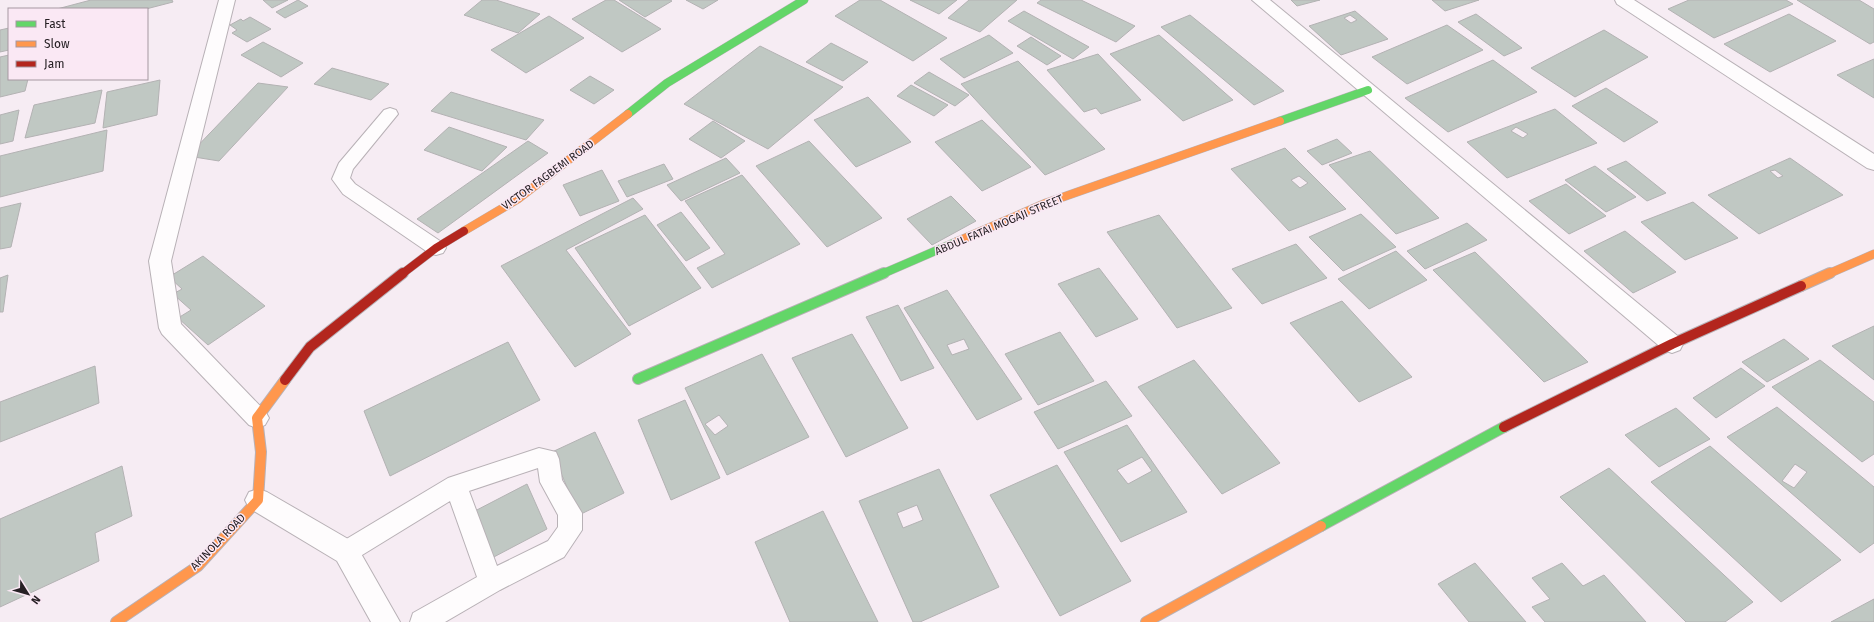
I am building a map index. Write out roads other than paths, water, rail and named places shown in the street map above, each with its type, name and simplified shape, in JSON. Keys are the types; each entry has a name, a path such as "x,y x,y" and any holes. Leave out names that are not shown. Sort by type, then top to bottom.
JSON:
{"street":[{"path":"227,0 160,261 170,328 257,418 261,452 258,500 346,552 386,622"},
{"name":"VICTOR FAGBEMI ROAD","path":"257,418 310,347 436,248 518,199 604,134 666,83 804,0"},
{"path":"1260,0 1672,344"},
{"path":"1625,0 1874,163"},
{"name":"ABDUL FATAI MOGAJI STREET","path":"638,379 1046,203 1368,90"},
{"path":"1146,622 1484,437 1672,344 1874,254"},
{"name":"AKINOLA ROAD","path":"116,622 198,566 258,500"}],"lane":[{"path":"390,114 344,168 341,179 349,189 436,248"},
{"path":"346,552 456,485 539,458 548,459 551,482 570,513 570,530 556,549 491,582 422,622"},
{"path":"456,485 491,582"}]}
